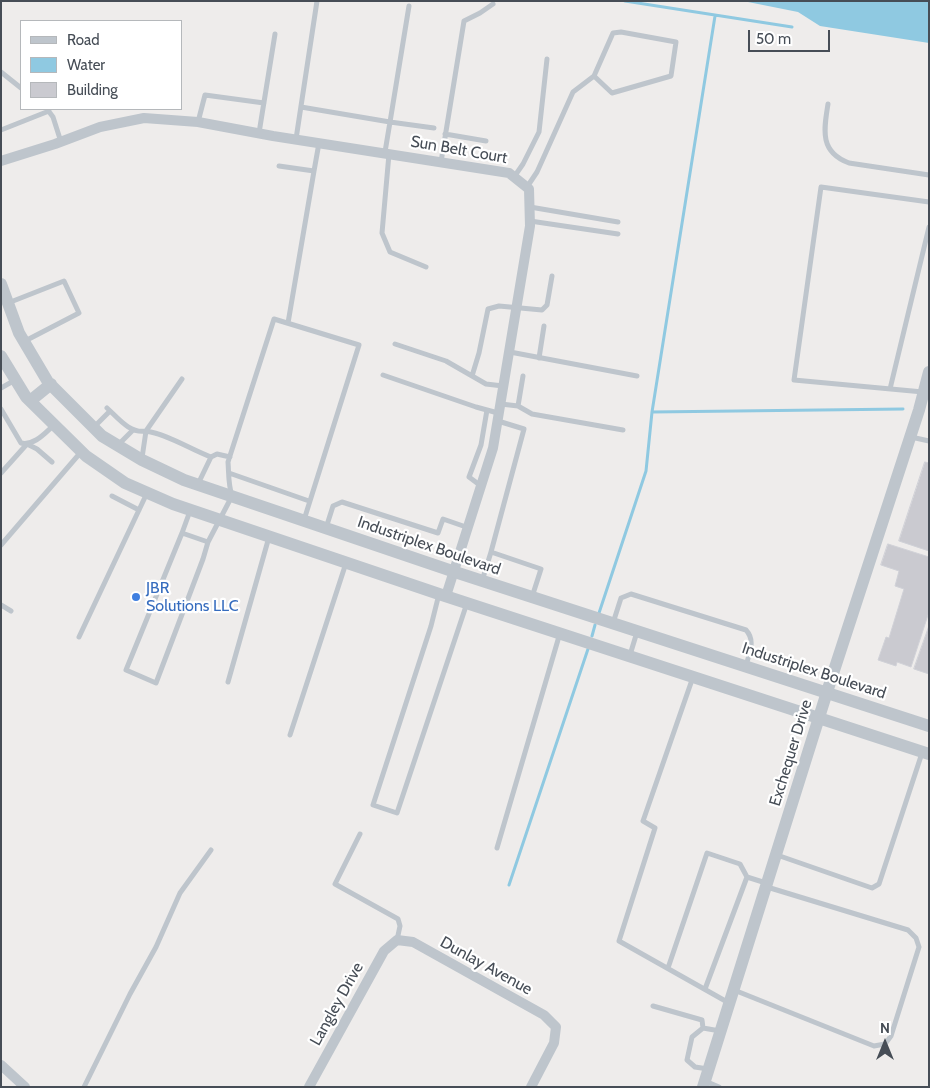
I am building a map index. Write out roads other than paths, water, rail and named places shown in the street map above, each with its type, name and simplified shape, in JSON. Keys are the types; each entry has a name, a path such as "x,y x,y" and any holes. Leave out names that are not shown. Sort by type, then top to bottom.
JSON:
{"street":[{"name":"Sun Belt Court","path":"1,161 61,142 100,127 144,118 198,122 509,173 527,187"},
{"path":"442,595 455,572 493,448 530,221 529,189 527,187"},
{"name":"Industriplex Boulevard","path":"1,284 19,333 51,384 102,436 142,460 184,480 304,521 532,598 929,726"},
{"path":"1,356 30,401 81,452 125,483 148,493 190,510 442,595 926,753"},
{"name":"Exchequer Drive","path":"705,1079 827,692 910,437 929,372"},
{"path":"30,401 51,384"},
{"name":"Dunlay Avenue","path":"397,940 413,942 544,1015 556,1027 554,1043 532,1087"},
{"name":"Langley Drive","path":"308,1087 384,951 397,940"},
{"path":"1,1065 25,1087"}],"lane":[{"path":"296,139 317,1"},
{"path":"441,162 464,21 493,4"},
{"path":"409,6 390,122 382,233 390,252 426,267"},
{"path":"527,187 537,172 574,92 594,76 613,33 621,32 676,42 671,76 612,93 594,76"},
{"path":"259,133 275,34"},
{"path":"514,177 523,164 539,132 547,59"},
{"path":"1,72 20,87"},
{"path":"198,122 205,95 264,103"},
{"path":"828,104 824,136 828,147 839,159 849,163 929,175"},
{"path":"301,107 434,128"},
{"path":"1,130 47,110 53,117 61,142"},
{"path":"445,134 486,141"},
{"path":"288,323 320,142"},
{"path":"279,166 314,171"},
{"path":"924,392 794,380 821,187 929,202"},
{"path":"529,207 618,222"},
{"path":"530,221 618,234"},
{"path":"890,389 929,227"},
{"path":"472,376 488,309 499,306 542,310 547,305 552,276"},
{"path":"8,303 64,281 79,312 24,342"},
{"path":"190,510 126,670 156,683 208,542 232,496 227,482 229,473 228,462 274,319 359,345 304,521"},
{"path":"539,358 544,326"},
{"path":"395,344 446,362 486,384 503,386"},
{"path":"509,352 637,376"},
{"path":"383,375 499,413 524,429 482,581"},
{"path":"518,406 523,376"},
{"path":"142,460 146,431 182,379"},
{"path":"1,388 15,380"},
{"path":"499,413 518,406 532,414 623,430"},
{"path":"1,409 21,442 37,449 52,462"},
{"path":"94,427 109,410 134,430 161,434 191,450 211,457"},
{"path":"481,487 469,478 481,445 487,410"},
{"path":"1,473 27,444 35,441 54,425"},
{"path":"118,445 134,430"},
{"path":"910,437 929,441"},
{"path":"1,546 81,452"},
{"path":"198,485 211,457 217,454 230,457"},
{"path":"229,473 310,501"},
{"path":"79,637 148,493"},
{"path":"112,496 139,510"},
{"path":"326,528 333,506 342,502 438,533 443,519 469,528"},
{"path":"182,533 208,542"},
{"path":"228,682 269,536"},
{"path":"491,552 541,569 532,598"},
{"path":"290,735 346,562"},
{"path":"613,624 621,598 631,594 746,630 751,636 752,642 746,666"},
{"path":"442,595 373,805 397,813 467,603"},
{"path":"1,605 11,611"},
{"path":"630,655 637,632"},
{"path":"497,848 560,633"},
{"path":"693,677 643,820 655,828 619,941 729,1003"},
{"path":"776,854 872,888 879,884 926,753"},
{"path":"360,834 335,884 398,919 400,926 397,940"},
{"path":"84,1087 130,994 156,947 180,893 211,850"},
{"path":"668,968 707,853 740,864 747,877 767,885 908,930 916,938 920,946 891,1036 885,1044 874,1046 734,990"},
{"path":"705,989 747,877"},
{"path":"653,1006 702,1020 703,1028"},
{"path":"703,1028 720,1032"},
{"path":"703,1028 692,1037 687,1060 705,1079 719,1087"}],"water":[{"path":"743,1 929,1 929,43 820,26 798,12"}],"waterway":[{"path":"625,1 792,27"},
{"path":"715,16 652,412 903,409"},
{"path":"599,613 646,471 652,412"},
{"path":"592,636 595,625"},
{"path":"509,885 588,649"}],"place":[{"name":"JBR Solutions LLC","path":"136,597"}]}
